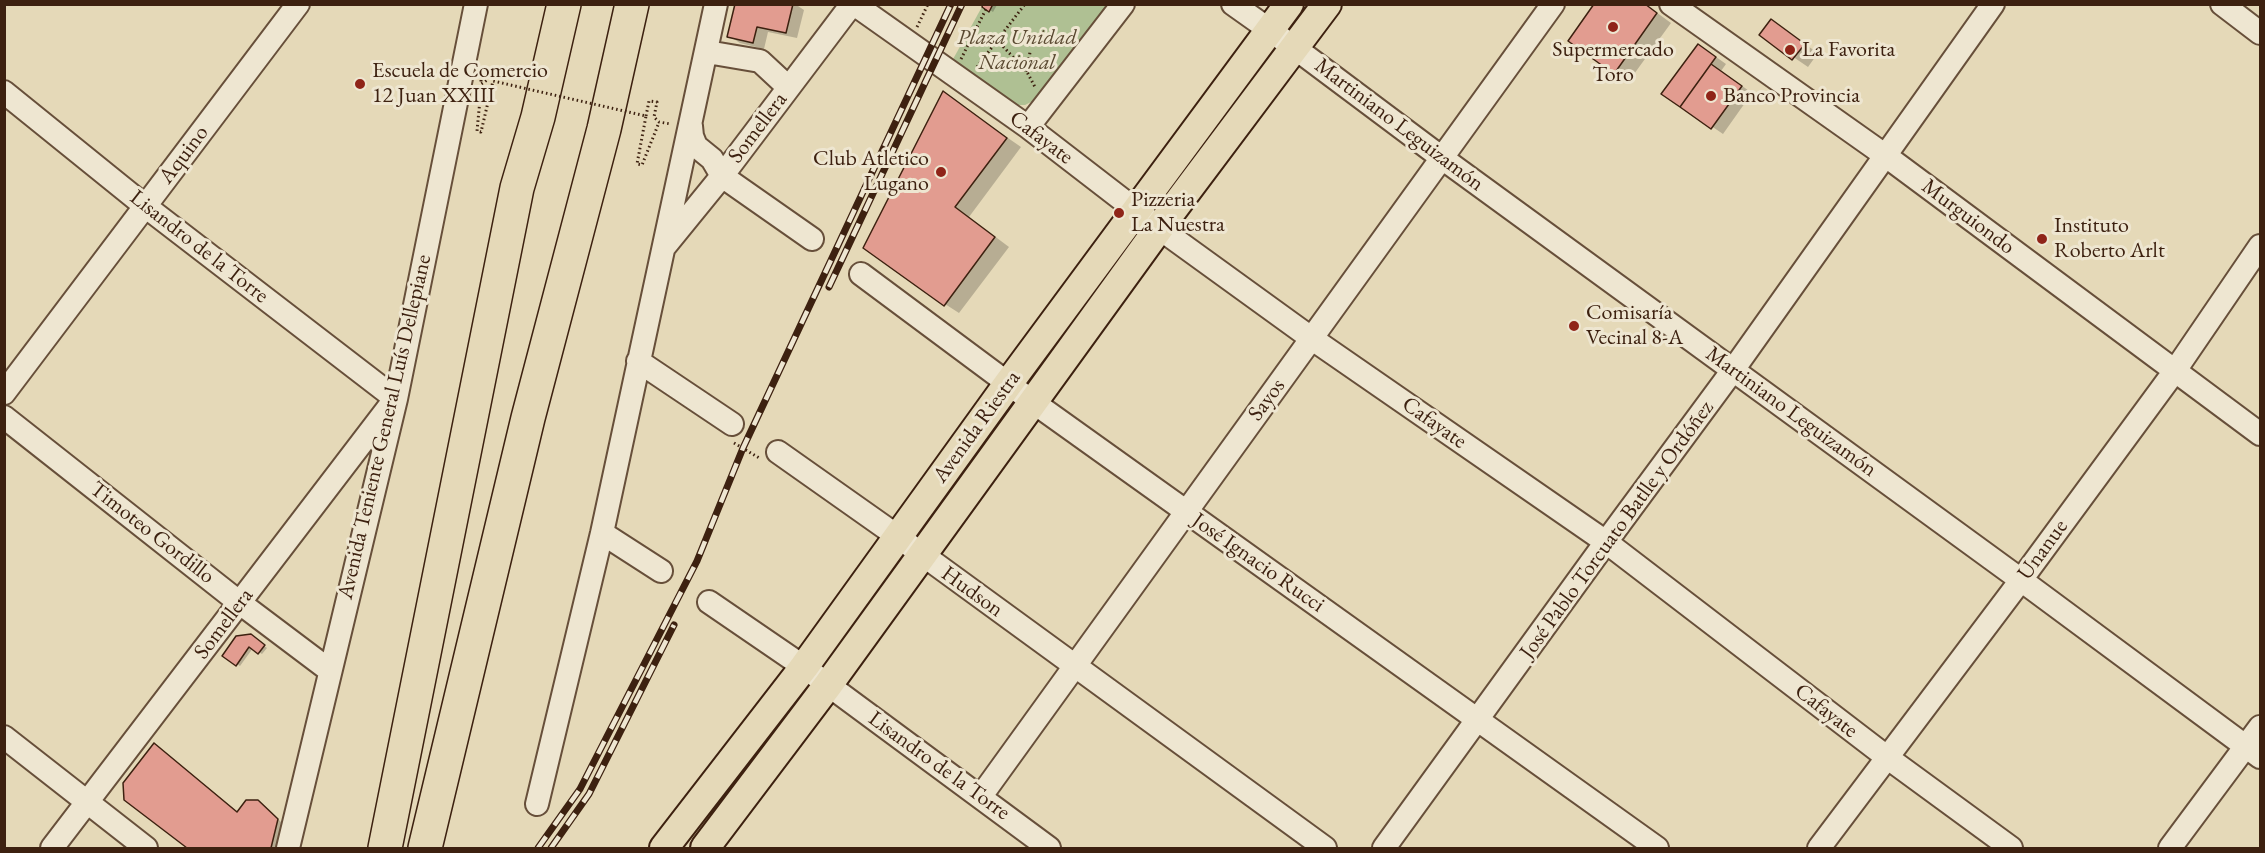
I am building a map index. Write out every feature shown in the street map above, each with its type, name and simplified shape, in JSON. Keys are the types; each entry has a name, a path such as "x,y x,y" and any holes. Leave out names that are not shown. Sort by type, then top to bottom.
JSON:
{"highway":[{"path":"385,849 517,188 538,117 564,4"},
{"path":"425,849 528,418 604,129 632,4"}],"main road":[{"name":"Avenida Riestra","path":"664,849 804,667 1008,384 1289,4"},
{"name":"Avenida Riestra","path":"705,849 828,685 1159,228 1327,4"}],"street":[{"name":"Aquino","path":"4,393 298,4"},
{"path":"537,804 602,533 716,4"},
{"name":"Cafayate","path":"853,4 1028,127 1136,211 1311,338 1606,542 2011,849"},
{"name":"Somellera","path":"662,250 722,176 853,4"},
{"path":"1028,127 1123,4"},
{"name":"Martiniano Leguizamón","path":"1233,4 2253,752"},
{"name":"Sayos","path":"981,796 1553,4"},
{"name":"Murguiondo","path":"1671,4 1886,156 2260,435"},
{"name":"José Pablo Torcuato Batlle y Ordóñez","path":"1384,849 1733,370 1993,4"},
{"path":"2222,4 2260,33"},
{"name":"Avenida Teniente General Luís Dellepiane","path":"288,849 329,670 396,399 469,6"},
{"path":"707,52 760,61 788,87"},
{"name":"Lisandro de la Torre","path":"4,92 146,206 396,399"},
{"path":"691,126 696,146 712,159 722,176 812,239"},
{"name":"Unanue","path":"1819,849 2174,372 2260,246"},
{"name":"José Ignacio Rucci","path":"861,274 1008,384 1657,849"},
{"path":"638,361 732,424"},
{"name":"Somellera","path":"52,849 396,399"},
{"name":"Timoteo Gordillo","path":"4,417 240,603 329,670"},
{"name":"Hudson","path":"778,452 897,536 1325,849"},
{"path":"602,533 661,571"},
{"path":"709,602 804,667"},
{"name":"Lisandro de la Torre","path":"804,667 981,796 1049,849"},
{"path":"2170,849 2253,752 2260,727"},
{"path":"4,737 146,849"}],"path":[{"path":"959,79 997,40 1025,4"},
{"path":"959,79 986,9"},
{"path":"997,40 1027,72 1045,105"},
{"path":"1027,72 1030,52"},
{"path":"481,84 477,131 480,132 496,68 490,67 487,81"},
{"path":"493,81 646,114"},
{"path":"654,117 657,102 650,101 637,164 642,165 659,124"},
{"path":"732,424 724,438 771,464 778,452"}],"green space":[{"name":"Plaza Unidad Nacional","path":"983,5 1107,5 1037,99 1025,105 1015,105 952,61"}],"building":[{"path":"735,4 793,4 786,33 757,27 753,43 727,37"},
{"path":"983,4 993,4 989,12 982,7"},
{"name":"Supermercado Toro","path":"1594,4 1645,4 1657,13 1614,74 1568,41"},
{"path":"1771,19 1805,44 1792,60 1759,35"},
{"path":"1698,44 1716,57 1680,107 1661,94"},
{"name":"Banco Provincia","path":"1711,64 1742,86 1711,129 1680,107"},
{"name":"Club Atletico Lugano","path":"943,91 1007,138 955,207 995,237 944,306 863,248"},
{"path":"251,634 265,645 258,654 249,647 236,666 222,656 236,636"},
{"path":"154,743 237,812 246,800 258,800 278,819 271,848 187,848 124,800 123,783"}],"railway":[{"path":"538,848 580,789 697,561 743,448 951,4"},
{"path":"829,287 962,4"},
{"path":"551,848 589,794 674,625"}],"place":[{"name":"Supermercado Toro","path":"1613,27"},
{"name":"La Favorita","path":"1790,50"},
{"name":"Escuela de Comercio 12 Juan XXIII","path":"360,84"},
{"name":"Banco Provincia","path":"1711,96"},
{"name":"Club Atletico Lugano","path":"941,172"},
{"name":"Pizzeria La Nuestra","path":"1119,213"},
{"name":"Instituto Roberto Arlt","path":"2042,239"},
{"name":"Comisaría Vecinal 8-A","path":"1574,326"}]}
